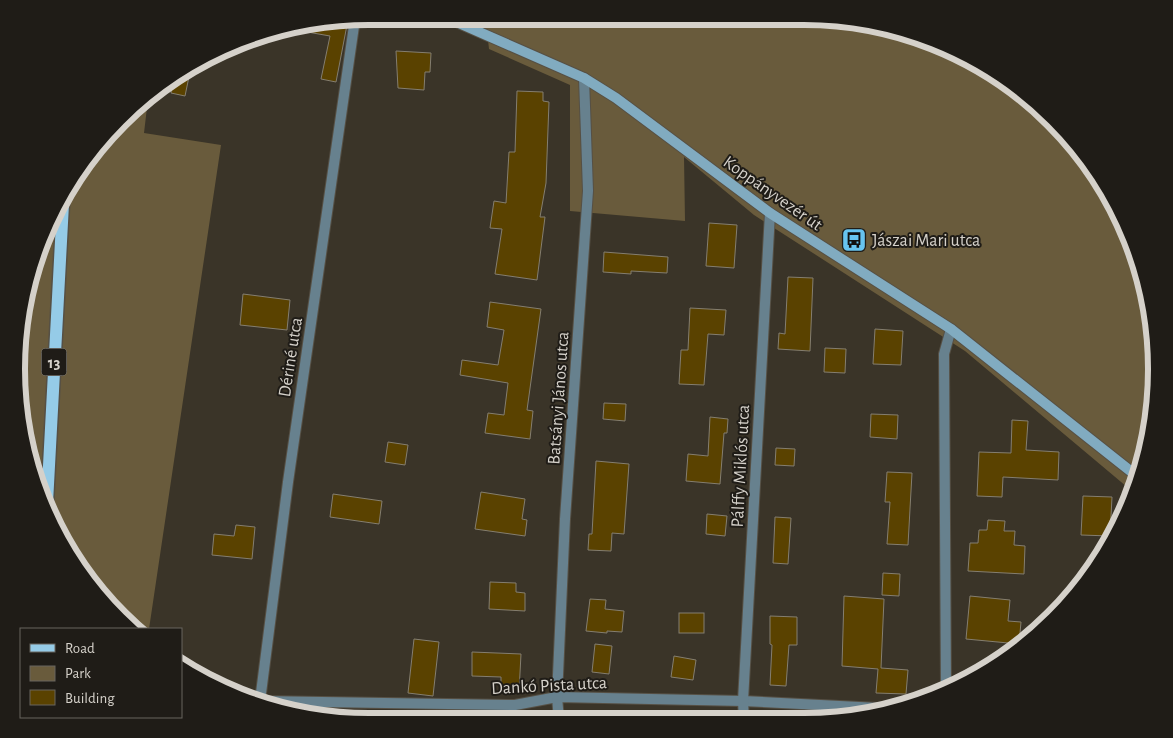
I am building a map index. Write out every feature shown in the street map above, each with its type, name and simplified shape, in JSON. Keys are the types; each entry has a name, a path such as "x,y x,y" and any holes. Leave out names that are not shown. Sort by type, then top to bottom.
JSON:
{"main road":[{"name":"13","path":"48,494 63,212"}],"street":[{"name":"Koppányvezér út","path":"463,25 584,78 616,98 770,213 951,329 1132,472"},
{"name":"Dériné utca","path":"261,696 286,492 354,26"},
{"name":"Batsányi János utca","path":"558,713 557,697 566,519 588,191 584,78"},
{"name":"Pálffy Miklós utca","path":"744,713 770,213"},
{"path":"946,683 944,354 951,329"},
{"name":"Dankó Pista utca","path":"281,701 515,705 557,697 743,701 864,707"}],"green space":[{"path":"451,25 826,26 871,32 915,43 956,60 995,83 1031,110 1063,142 1077,160 1113,217 1130,258 1145,324 1148,369 1145,414 1136,458 1127,487 965,351 754,215 684,157 685,221 570,211 570,85 489,49 488,40"},
{"path":"147,106 144,133 221,145 149,628 142,628 110,596 83,560 60,521 43,480 28,414 25,369 28,324 43,258 60,217 96,160 110,142 142,110"}],"building":[{"path":"347,26 336,82 321,79 330,36 305,32"},
{"path":"396,51 431,53 430,72 425,72 424,90 398,88"},
{"path":"189,76 185,96 171,93 172,87"},
{"path":"517,91 543,92 543,101 549,102 546,183 540,217 545,217 537,280 495,274 502,229 490,228 494,201 506,203 509,152 515,152"},
{"path":"709,223 737,225 734,268 706,266"},
{"path":"604,252 668,257 667,273 631,271 631,274 603,272"},
{"path":"788,277 813,278 810,351 778,349 779,333 785,334"},
{"path":"243,294 290,300 287,330 240,325"},
{"path":"490,302 541,309 527,410 533,411 530,439 485,433 488,413 504,415 508,383 460,375 462,360 498,365 504,330 487,327"},
{"path":"690,308 726,310 724,335 708,334 704,385 679,384 681,350 688,350"},
{"path":"875,329 903,331 901,365 873,364"},
{"path":"825,348 846,349 845,373 824,372"},
{"path":"604,403 626,404 625,421 603,419"},
{"path":"871,414 898,415 897,439 870,437"},
{"path":"710,417 728,419 727,433 724,433 720,484 686,481 688,454 708,456"},
{"path":"1012,420 1028,421 1026,450 1059,452 1058,480 1003,477 1002,497 977,496 979,452 1011,453"},
{"path":"388,442 408,445 405,465 385,462"},
{"path":"776,448 795,449 794,466 775,465"},
{"path":"596,461 629,464 624,534 612,533 611,551 588,550 589,534 592,534"},
{"path":"887,472 912,473 908,545 887,544 890,502 885,502"},
{"path":"481,492 525,499 522,519 527,520 525,536 475,529"},
{"path":"333,494 382,501 379,524 330,517"},
{"path":"1083,496 1112,497 1111,525 1105,536 1081,535"},
{"path":"707,514 727,516 725,536 706,534"},
{"path":"775,517 791,518 788,564 773,563"},
{"path":"988,520 1005,521 1004,531 1015,531 1014,545 1025,546 1024,574 968,571 970,543 978,543 979,530 987,530"},
{"path":"236,525 255,527 252,559 212,555 214,534 234,536"},
{"path":"883,573 900,574 899,596 882,595"},
{"path":"490,582 516,583 516,592 525,593 525,611 489,609"},
{"path":"844,596 884,599 881,668 908,670 906,694 876,693 878,669 842,666"},
{"path":"970,596 1010,600 1008,621 1021,622 1020,637 1011,643 966,639"},
{"path":"590,599 606,600 605,609 624,611 622,632 586,631"},
{"path":"679,613 704,613 704,633 679,633"},
{"path":"770,616 797,617 797,645 789,645 786,686 770,685 772,645 770,644"},
{"path":"414,639 439,642 433,696 408,693"},
{"path":"595,644 612,646 609,674 592,672"},
{"path":"472,652 521,654 519,692 501,691 501,677 472,676"},
{"path":"674,656 696,660 693,680 671,677"}],"place":[{"name":"Jászai Mari utca","path":"854,240"}]}
